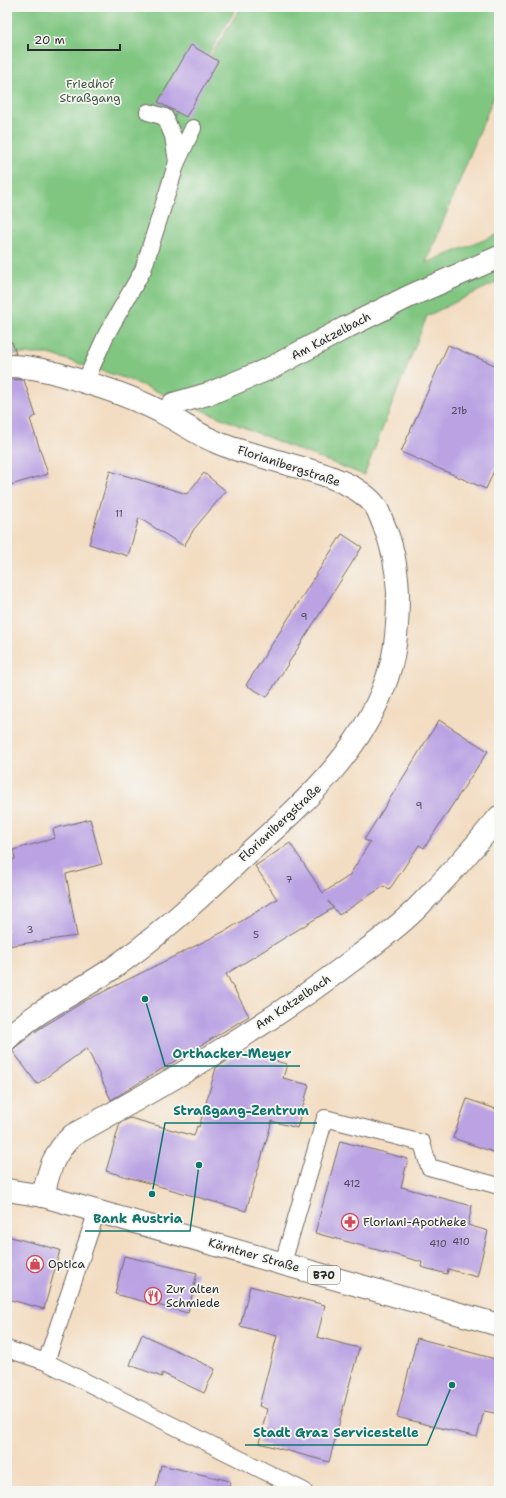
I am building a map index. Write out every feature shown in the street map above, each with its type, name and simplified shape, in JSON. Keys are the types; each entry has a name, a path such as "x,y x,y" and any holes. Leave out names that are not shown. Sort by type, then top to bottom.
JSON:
{"street":[{"name":"Am Katzelbach","path":"165,414 173,404 211,393 273,366 410,296 499,258"},
{"name":"Florianibergstraße","path":"7,366 42,368 108,389 165,414 194,432 218,443 322,474 350,486 375,505 392,543 397,575 396,645 391,667 378,699 347,750 321,785 291,815 195,902 113,968 23,1023 7,1039"},
{"name":"Am Katzelbach","path":"43,1196 54,1159 61,1146 73,1135 249,1032 324,982 371,947 415,910 478,843 499,817"},
{"name":"Kärntner Straße","path":"7,1190 43,1196 499,1325"}],"lane":[{"path":"148,112 166,117 173,136 177,162"},
{"path":"85,382 106,335 143,270 177,162 193,128"},
{"path":"282,1263 325,1118 422,1143 429,1167 499,1186"},
{"path":"46,1362 97,1211"},
{"path":"7,1349 46,1362 278,1486 304,1491"}],"green space":[{"name":"Friedhof Straßgang","path":"7,7 237,7 170,121 241,7 499,7 499,84 426,263 499,234 499,281 427,316 364,475 291,447 127,379 49,354 7,354"}],"building":[{"path":"191,45 218,61 186,117 158,102"},
{"path":"12,342 16,354 7,354 7,343"},
{"path":"448,345 499,367 499,459 486,489 401,452"},
{"path":"7,379 24,380 36,416 30,419 48,474 7,486"},
{"path":"110,471 187,494 204,473 226,491 194,529 184,546 139,518 128,556 89,544"},
{"path":"342,534 362,547 267,697 246,685"},
{"path":"439,720 488,751 424,848 419,845 389,890 384,886 339,915 328,901 333,908 226,974 249,1016 111,1100 87,1048 37,1084 12,1050 39,1029 85,1001 227,930 277,899 255,866 290,843 323,893 349,876 370,842 364,840"},
{"path":"90,819 102,864 66,874 77,936 7,946 7,862 15,859 13,850 55,838 53,829"},
{"path":"241,1052 287,1064 283,1078 309,1085 297,1128 272,1121 246,1211 106,1171 120,1123 130,1118 194,1136 197,1126 199,1127 216,1068"},
{"path":"467,1099 499,1110 499,1154 453,1138"},
{"path":"340,1141 408,1159 401,1187 472,1206 468,1225 488,1231 477,1277 448,1269 447,1274 421,1267 422,1262 315,1233"},
{"path":"7,1236 60,1250 44,1309 7,1299"},
{"name":"Zur alten Schmiede","path":"124,1256 197,1273 188,1313 115,1294"},
{"path":"250,1286 325,1305 317,1337 359,1348 329,1462 259,1443 267,1409 259,1406 277,1336 240,1326"},
{"path":"142,1334 215,1369 204,1393 162,1373 162,1377 130,1365"},
{"path":"417,1338 499,1360 499,1414 484,1411 477,1437 397,1417"},
{"path":"161,1465 230,1481 229,1491 155,1491"}],"place":[{"name":"Orthacker-Meyer","path":"145,999"},
{"name":"Bank Austria","path":"199,1165"},
{"name":"Straßgang-Zentrum","path":"152,1194"},
{"name":"Floriani-Apotheke","path":"350,1222"},
{"name":"Optica","path":"35,1264"},
{"name":"Zur alten Schmiede","path":"153,1296"},
{"name":"Stadt Graz Servicestelle","path":"452,1385"}]}
